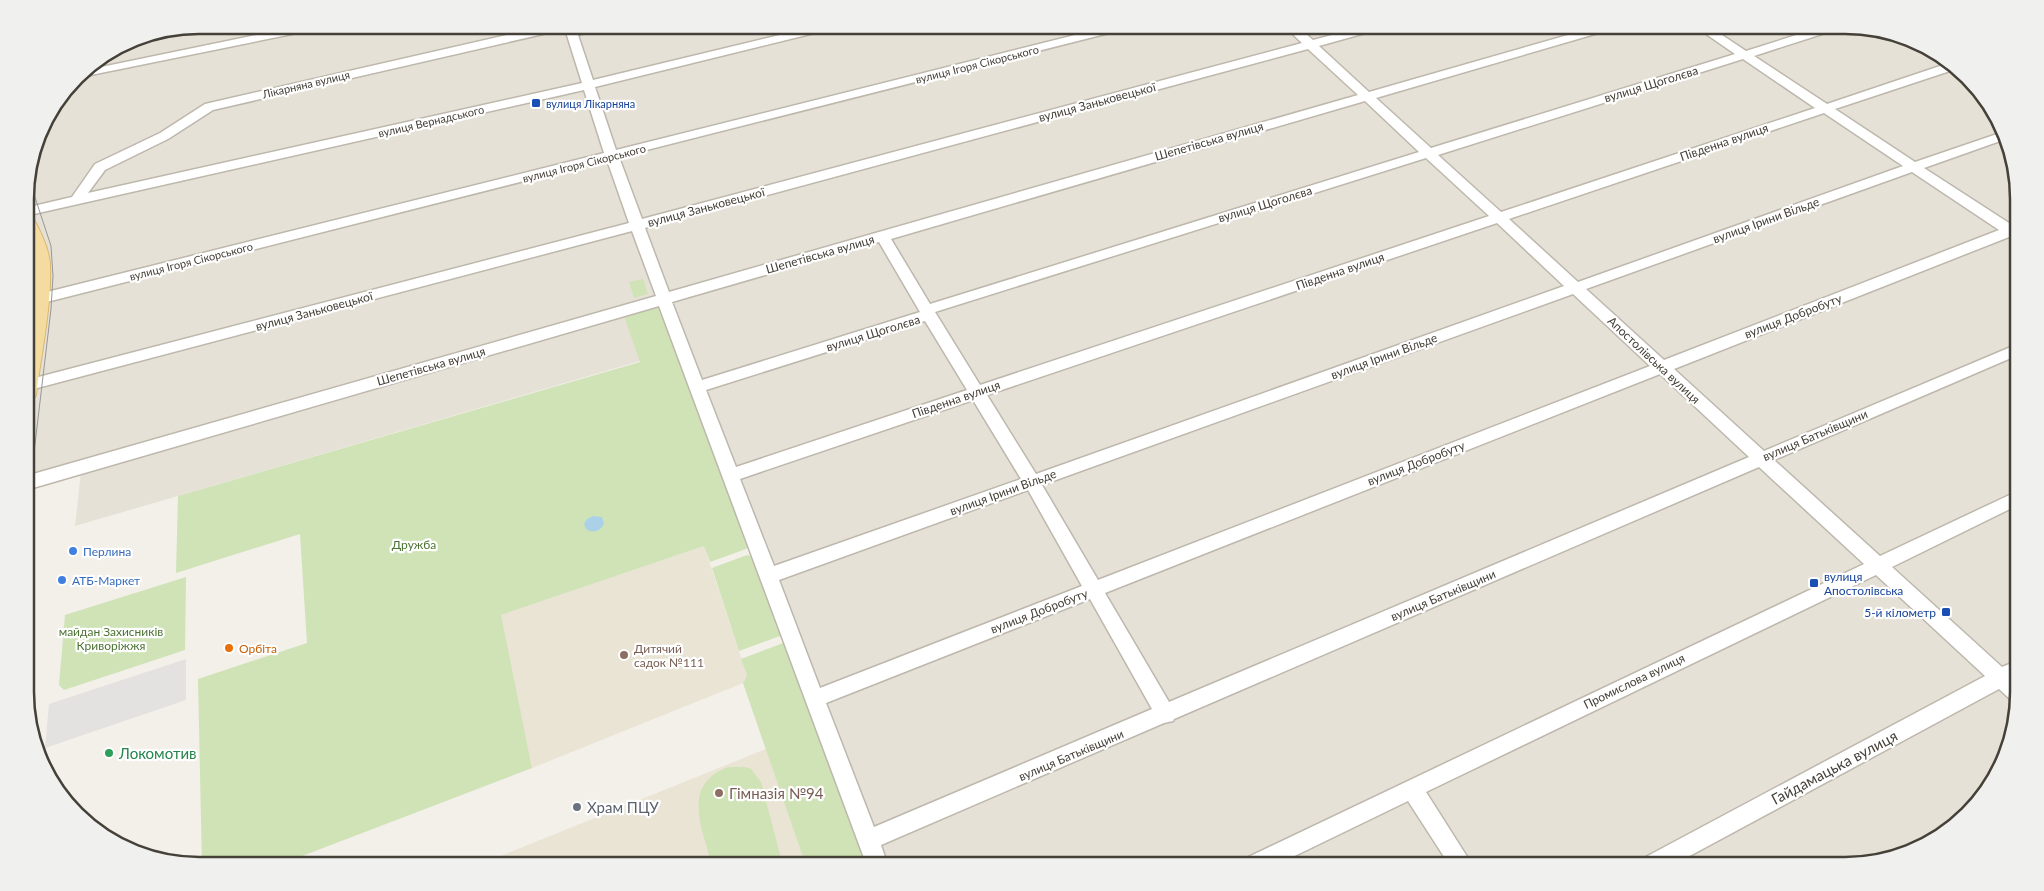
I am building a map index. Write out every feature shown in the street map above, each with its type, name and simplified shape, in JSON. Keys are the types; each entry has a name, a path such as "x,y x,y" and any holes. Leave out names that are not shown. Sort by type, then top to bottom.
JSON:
{"main road":[{"path":"34,242 41,263 39,299 34,315"}],"street":[{"path":"95,71 262,34"},
{"name":"Лікарняна вулиця","path":"76,201 100,167 164,136 209,107 542,34"},
{"path":"571,34 612,156 664,299 875,857"},
{"name":"вулиця Вернадського","path":"34,210 588,84 797,34"},
{"name":"вулиця Ігоря Сікорського","path":"39,299 1093,34"},
{"name":"Апостолівська вулиця","path":"1298,34 2010,687"},
{"name":"вулиця Заньковецької","path":"34,389 1350,34"},
{"name":"Шепетівська вулиця","path":"34,482 1583,34"},
{"path":"1712,34 2010,229"},
{"name":"вулиця Щоголєва","path":"698,387 1428,153 1811,34"},
{"name":"Південна вулиця","path":"731,475 1946,68"},
{"name":"вулиця Ірини Вільде","path":"768,576 1999,137"},
{"name":"вулиця Добробуту","path":"814,699 1662,367 2010,234"},
{"path":"882,236 1032,482 1166,715"},
{"name":"вулиця Батьківщини","path":"868,840 1166,715 2010,351"},
{"name":"Промислова вулиця","path":"1270,857 1876,564 2010,502"},
{"name":"Гайдамацька вулиця","path":"1666,857 2010,673"},
{"path":"1411,788 1458,857"}],"shaded area":[{"path":"188,34 1856,34 1878,37 1909,46 1928,56 1962,82 1976,98 1998,135 2009,177 2010,703 2005,735 1998,756 1988,775 1976,793 1954,816 1937,829 1898,849 1856,857 1282,857 1415,778 1249,857 885,857 670,302 640,361 75,526 81,472 34,486 34,188 39,156 46,135 62,107 90,75 107,62 135,46 166,37"},
{"name":"Дитячий садок №111","path":"704,546 747,675 743,683 532,768 500,615"},
{"path":"186,659 186,700 45,748 49,704"},
{"name":"Гімназія №94","path":"766,749 803,857 498,857"}],"green space":[{"path":"643,279 648,294 634,298 629,282"},
{"name":"Дружба","path":"659,305 750,543 746,549 710,562 704,546 501,615 532,768 300,857 202,857 198,679 307,643 300,534 176,573 178,496 640,362 623,313"},
{"path":"747,555 755,557 783,630 780,636 739,651 712,568"},
{"name":"майдан Захисників Криворіжжя","path":"186,577 185,650 64,690 59,685 65,615"},
{"path":"786,642 866,857 803,857 743,683 747,675 741,659"},
{"path":"728,767 751,769 761,782 781,857 709,857 700,823 699,796 704,785 713,775"}],"water":[{"path":"593,516 602,517 604,524 598,530 589,531 584,524 587,519"}],"tram line":[{"path":"34,194 51,246 53,276 51,309 34,452"}],"place":[{"name":"вулиця Лікарняна","path":"536,103"},
{"name":"Перлина","path":"73,551"},
{"name":"АТБ-Маркет","path":"62,580"},
{"name":"вулиця Апостолівська","path":"1814,583"},
{"name":"5-й кілометр","path":"1946,612"},
{"name":"Орбіта","path":"229,648"},
{"name":"Дитячий садок №111","path":"624,655"},
{"name":"Локомотив","path":"109,753"},
{"name":"Гімназія №94","path":"719,793"},
{"name":"Храм ПЦУ","path":"577,807"}]}
